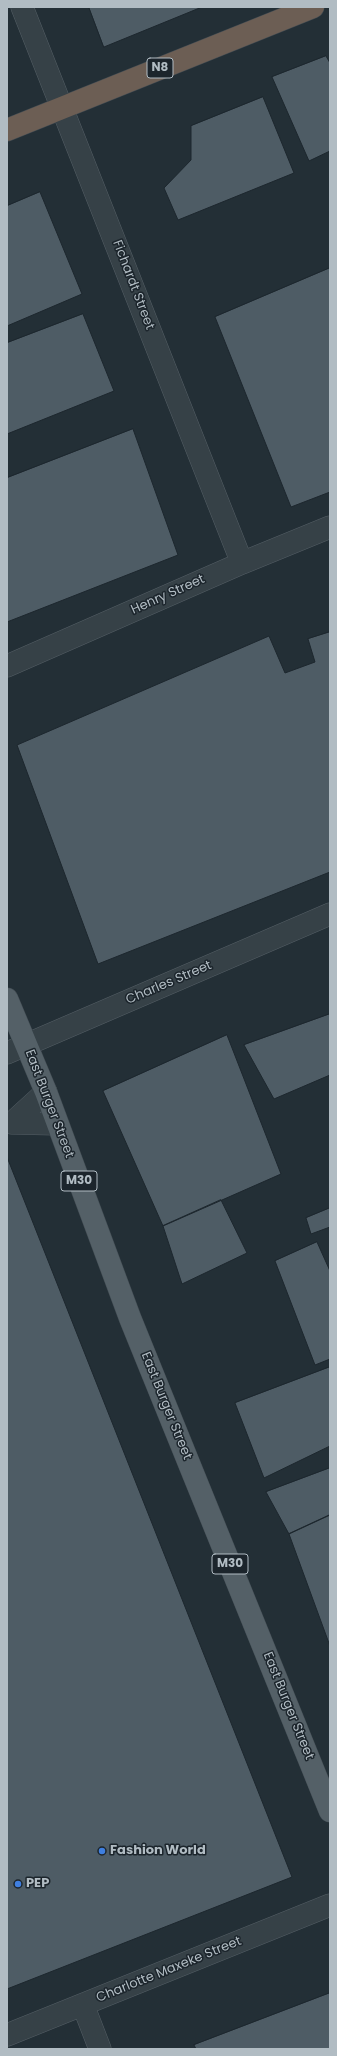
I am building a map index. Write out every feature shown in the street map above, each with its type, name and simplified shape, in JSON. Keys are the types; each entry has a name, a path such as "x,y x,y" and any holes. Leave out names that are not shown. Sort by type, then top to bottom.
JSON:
{"highway":[{"name":"N8","path":"7,130 313,7"}],"main road":[{"name":"East Burger Street","path":"7,999 16,1049 46,1092 130,1318 330,1811"}],"street":[{"name":"Fichardt Street","path":"22,7 63,107 242,563"},
{"name":"Henry Street","path":"7,666 242,563 330,527"},
{"name":"Charles Street","path":"16,1049 330,914"},
{"path":"46,1092 12,1123 57,1124"},
{"name":"Charlotte Maxeke Street","path":"7,2035 330,1905"},
{"path":"83,2005 100,2049"}],"building":[{"path":"89,7 202,7 104,47"},
{"path":"326,56 330,63 330,151 309,161 272,77"},
{"path":"263,97 294,173 178,220 164,188 191,160 191,126"},
{"path":"40,192 82,294 7,326 7,206"},
{"path":"330,268 330,492 291,507 215,317"},
{"path":"83,314 114,391 7,434 7,343"},
{"path":"133,429 178,555 7,622 7,478"},
{"path":"330,632 330,872 98,964 17,745 269,636 285,673 315,662 308,639"},
{"path":"330,1014 330,1075 274,1099 244,1045"},
{"path":"227,1035 281,1174 163,1226 103,1091"},
{"path":"7,1157 292,1877 7,1989"},
{"path":"221,1200 247,1253 182,1284 163,1226"},
{"path":"330,1208 330,1227 311,1234 306,1218"},
{"path":"317,1242 330,1271 330,1359 315,1365 275,1261"},
{"path":"330,1367 330,1446 264,1478 235,1403"},
{"path":"330,1468 330,1515 289,1534 266,1492"},
{"path":"330,1515 330,1646 289,1534"},
{"path":"330,1993 330,2049 196,2049 194,2045"}],"place":[{"name":"Fashion World","path":"102,1851"},
{"name":"PEP","path":"18,1884"}]}
